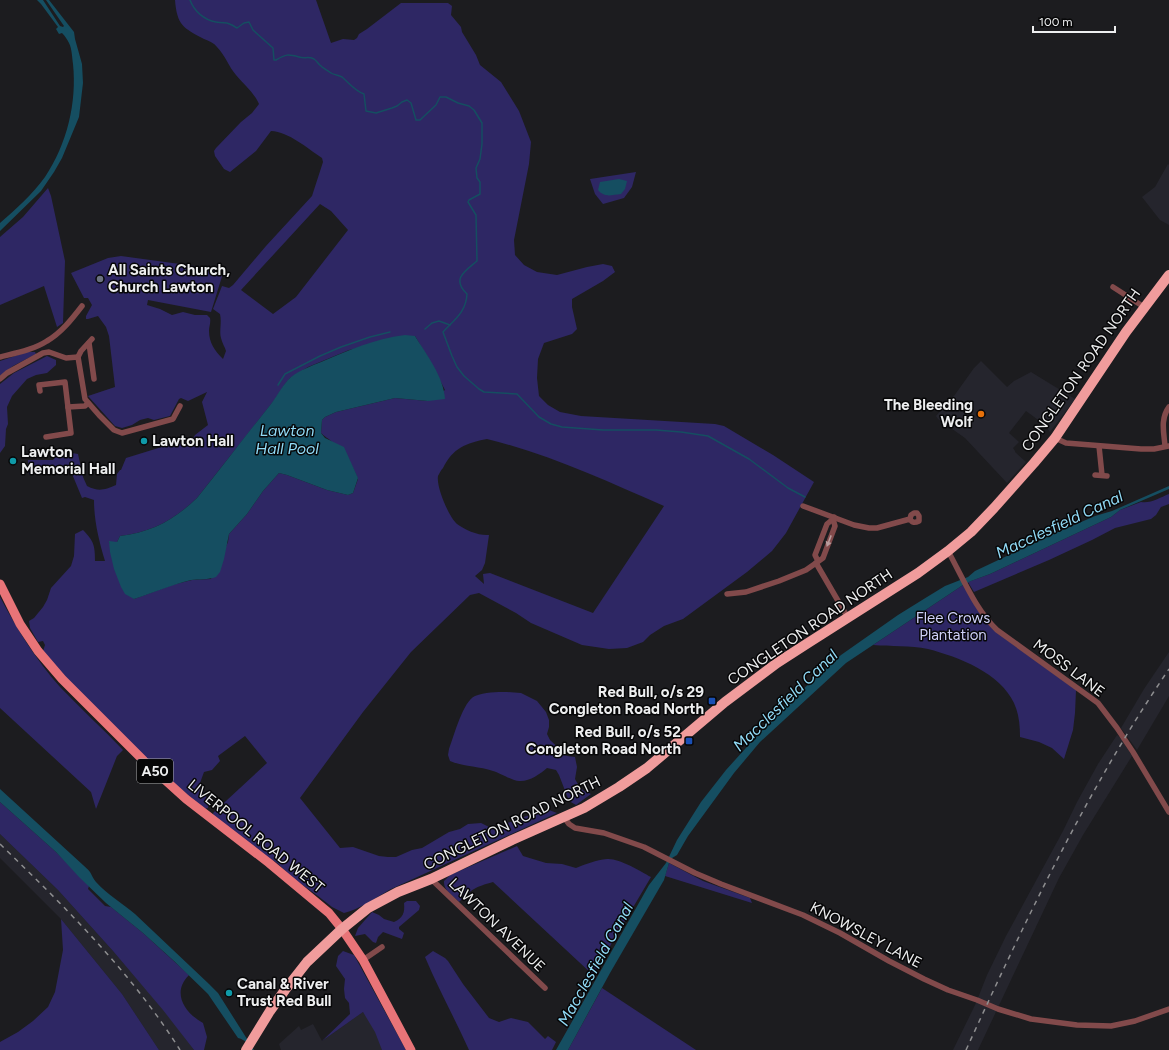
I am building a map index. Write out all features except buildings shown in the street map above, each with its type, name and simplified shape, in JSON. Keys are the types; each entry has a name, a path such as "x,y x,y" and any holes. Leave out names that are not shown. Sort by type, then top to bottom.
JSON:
{"highway":[{"name":"CONGLETON ROAD NORTH","path":"246,1050 270,1011 307,962 342,929 368,908 392,895 431,879 563,816 584,808 619,787 647,768 741,690 808,643 918,573 971,532 1055,438 1126,332 1169,275"}],"main road":[{"name":"LIVERPOOL ROAD WEST","path":"0,584 24,629 38,651 62,679 155,771 186,799 269,863 329,913 342,929"},
{"name":"A50","path":"342,929 363,960 411,1050"}],"street":[{"path":"1112,287 1144,307"},
{"path":"0,357 47,342 58,334 82,306"},
{"path":"94,379 90,341 78,357 85,399 98,416 114,430 122,433 173,419 180,406"},
{"path":"35,347 42,353"},
{"path":"0,379 7,373 42,353 49,352 66,358 78,357"},
{"path":"40,391 39,385 65,382 71,434 46,437"},
{"path":"68,407 84,406 88,403"},
{"path":"1055,438 1066,444 1141,449 1154,449 1167,446 1163,425 1164,417 1169,407"},
{"path":"1099,446 1101,475"},
{"path":"803,506 854,525 878,528 910,519"},
{"path":"727,594 746,592 780,581 806,570 823,558 835,526 833,518"},
{"name":"MOSS LANE","path":"948,551 980,609 992,626 1098,703 1122,735 1169,812"},
{"path":"817,562 848,618"},
{"name":"KNOWSLEY LANE","path":"563,816 569,824 575,828 604,834 644,847 695,873 803,915 840,933 924,979 998,1009 1031,1019 1077,1025 1111,1026 1135,1021 1169,1009"},
{"name":"LAWTON AVENUE","path":"431,879 545,988"},
{"path":"363,960 382,947"}],"shaded area":[{"path":"1168,164 1169,225 1160,220 1142,197 1155,187"},
{"path":"981,361 1007,387 1014,381 1031,372 1075,399 1050,432 1045,425 1026,411 1009,433 1019,442 1013,448 1015,452 1026,462 1007,483 965,438 936,416 954,396 974,368"},
{"path":"1169,652 1169,696 1137,750 1121,728 1144,689"},
{"path":"1117,735 1122,739 1132,756 1083,835 1059,878 978,1050 953,1050 1006,936 1063,831 1077,802 1098,764"},
{"path":"0,834 58,890 113,951 164,1010 194,1050 159,1050 122,994 61,919 0,858"},
{"path":"363,1012 391,1050 281,1050 279,1044 299,1026 301,1030 313,1024 322,1041"}],"green space":[{"path":"175,0 316,0 331,43 343,39 354,40 359,34 401,3 448,3 452,6 451,15 461,27 462,32 476,55 480,65 501,82 519,111 531,142 529,164 514,240 515,255 524,265 537,272 557,275 603,264 612,266 615,272 603,281 572,299 572,307 577,329 572,334 544,343 538,359 537,378 539,396 548,405 560,412 581,416 715,424 724,426 773,455 814,482 786,533 772,551 747,572 683,619 664,626 650,635 643,642 627,648 609,649 582,645 531,623 479,593 470,595 411,652 363,712 300,798 340,848 353,847 379,856 388,857 396,857 412,850 422,848 449,832 460,829 468,824 481,823 489,827 498,827 520,818 549,810 557,813 389,890 361,906 344,913 332,907 294,879 277,863 214,818 213,813 267,763 245,736 218,756 220,761 212,770 204,772 200,783 209,803 208,808 204,809 152,764 68,681 43,651 45,645 43,641 38,642 30,628 29,621 34,618 43,607 51,588 71,566 74,556 75,534 83,530 90,537 93,544 95,561 105,561 97,531 94,500 85,497 82,498 70,469 53,466 29,475 28,460 53,460 59,452 78,454 83,477 87,486 98,490 105,489 116,485 117,474 121,470 126,458 194,437 208,425 202,402 207,392 188,401 181,398 179,399 170,416 154,420 148,418 140,420 132,425 122,428 115,426 88,396 115,387 109,336 106,327 98,316 86,319 92,305 88,298 84,298 71,273 108,258 121,256 224,270 211,312 148,300 147,305 172,315 183,312 195,315 207,315 210,318 209,335 211,343 223,359 226,351 220,336 220,314 213,309 222,286 229,288 233,285 266,246 312,196 323,162 322,158 298,141 284,134 271,131 256,151 230,172 224,169 215,156 214,151 259,104 257,99 239,79 216,46 191,32 182,25 177,15","holes":["320,204 331,211 348,230 296,297 273,314 241,290","415,336 445,390 428,401 395,398 336,412 325,417 322,420 321,433 344,453 358,479 353,493 348,495 327,490 279,473 263,491 247,514 229,534 228,542 211,579 192,580 172,585 134,599 109,542 117,542 120,536 132,534 162,524 180,513 197,498 290,378 308,367 349,350","487,439 533,452 664,506 593,613 490,573 483,574 484,584 475,576 482,570 485,563 489,535 477,534 457,524 447,509 441,494 438,476 447,461 456,451 466,445"]},
{"path":"636,172 632,187 624,198 603,204 595,194 590,179"},
{"path":"48,188 65,261 63,323 57,327 44,286 0,305 0,237 23,217"},
{"path":"27,352 35,352 36,354 13,366 0,376 0,361"},
{"path":"47,356 56,360 56,365 47,373 36,375 27,379 12,396 7,407 8,424 6,429 5,446 0,453 0,384 14,373"},
{"path":"1169,494 1169,504 1161,507 1156,515 1151,519 1115,528 1049,560 974,592 968,582 990,574 1111,517 1120,510 1141,502 1152,501"},
{"name":"Flee Crows Plantation","path":"963,585 984,620 996,632 1076,690 1073,730 1064,759 1052,748 1039,742 1020,737 1017,711 1014,703 1008,692 989,675 965,662 940,652 914,647 873,645"},
{"path":"0,597 27,644 51,677 123,750 117,756 96,809 91,792 0,708"},
{"path":"507,692 521,693 537,701 546,712 549,720 547,734 550,740 567,756 575,757 577,767 575,779 584,791 591,794 576,805 569,801 556,770 547,768 530,779 519,781 513,780 488,769 450,761 448,755 449,749 456,728 471,699 475,696 483,694"},
{"path":"0,802 56,852 89,886 88,889 105,906 111,907 143,933 189,975 181,989 182,1002 196,1019 203,1023 207,1037 204,1050 194,1050 163,1010 113,951 58,890 0,834"},
{"path":"517,846 523,856 546,863 562,864 576,868 599,860 612,859 629,865 651,877 593,975 493,882 474,889 459,902 445,887 444,881 450,875"},
{"path":"669,863 703,881 750,898 752,903 665,876"},
{"path":"407,901 416,901 420,906 419,910 399,927 399,929 404,933 402,939 383,932 378,937 376,943 365,934 355,936 358,928 372,912 384,919 394,922 403,915 404,903"},
{"path":"61,919 122,994 159,1050 0,1050 0,1042 18,1032 33,1021 48,1007 55,992 63,950"},
{"path":"343,951 354,955 406,1050 382,1050 375,1032 363,1012 322,1041 350,1014 349,1003 345,998 345,979 336,966 338,956"},
{"path":"433,951 448,961 463,984 489,1018 499,1022 511,1018 528,1022 545,1039 548,1036 556,1042 552,1050 469,1050 425,957"},
{"path":"602,988 696,1050 568,1050"}],"water":[{"path":"37,0 43,0 60,26 63,27 64,26 46,0 49,0 74,32 82,64 83,83 79,117 62,158 41,191 0,231 0,223 35,190 53,164 65,137 72,108 74,79 70,45 62,33 59,34 56,29 58,27"},
{"path":"619,179 627,181 625,189 621,194 606,195 598,190 600,182"},
{"name":"Lawton Hall Pool","path":"405,335 415,336 429,358 438,374 445,399 428,401 395,398 336,412 322,420 321,433 325,438 344,447 358,478 353,493 348,495 327,490 279,473 263,491 247,514 229,534 224,559 220,572 216,577 191,580 134,599 125,594 114,569 109,541 117,542 120,536 132,534 162,524 180,513 197,498 291,377 302,370 362,346 382,339"},
{"path":"1169,486 1169,489 1120,510 1111,517 990,574 963,585 846,663 760,742 734,773 688,836 677,855 672,858 664,880 610,973 568,1050 556,1050 649,885 666,863 677,840 701,802 726,770 782,708 841,655 898,615 945,586 968,577 975,571 1058,532 1095,516 1112,511"},
{"path":"0,789 87,869 101,887 135,914 218,993 254,1050 251,1050 246,1042 238,1038 208,994 143,933 106,903 56,852 0,802"}],"waterway":[{"path":"190,0 194,8 200,14 212,21 228,24 237,28 244,23 249,22 253,30 273,48 274,60 290,55 314,59 324,69 332,74 342,77 355,89 364,94 366,111 376,113 397,106 407,100 411,103 416,120 420,120 436,105 440,97 446,97 458,103 469,106 474,110 482,123 482,144 480,159 476,168 477,178 480,182 480,194 468,202 476,215 477,261 464,272 460,280 462,289 467,294 465,306 459,315 443,332 457,367 464,376 479,389 484,392 517,394 539,417 551,424 562,427 603,430 656,430 708,436 749,459 788,488 805,497"},
{"path":"425,329 432,323 439,321 450,325"},
{"path":"278,385 285,374 320,356 370,337 390,332"}],"railway":[{"path":"966,1050 1035,903 1085,807 1139,714 1169,669"},
{"path":"0,844 49,892 119,967 161,1021 180,1050"}],"place":[{"name":"All Saints Church, Church Lawton","path":"100,279"},
{"name":"The Bleeding Wolf","path":"981,414"},
{"name":"Lawton Hall","path":"144,441"},
{"name":"Lawton Memorial Hall","path":"13,461"},
{"name":"Red Bull, o/s 29 Congleton Road North","path":"712,701"},
{"name":"Red Bull, o/s 52 Congleton Road North","path":"689,741"},
{"name":"Canal & River Trust Red Bull","path":"229,993"}],"water label":[{"name":"Macclesfield Canal","path":"1059,524"},
{"name":"Macclesfield Canal","path":"785,700"},
{"name":"Macclesfield Canal","path":"595,964"}]}
